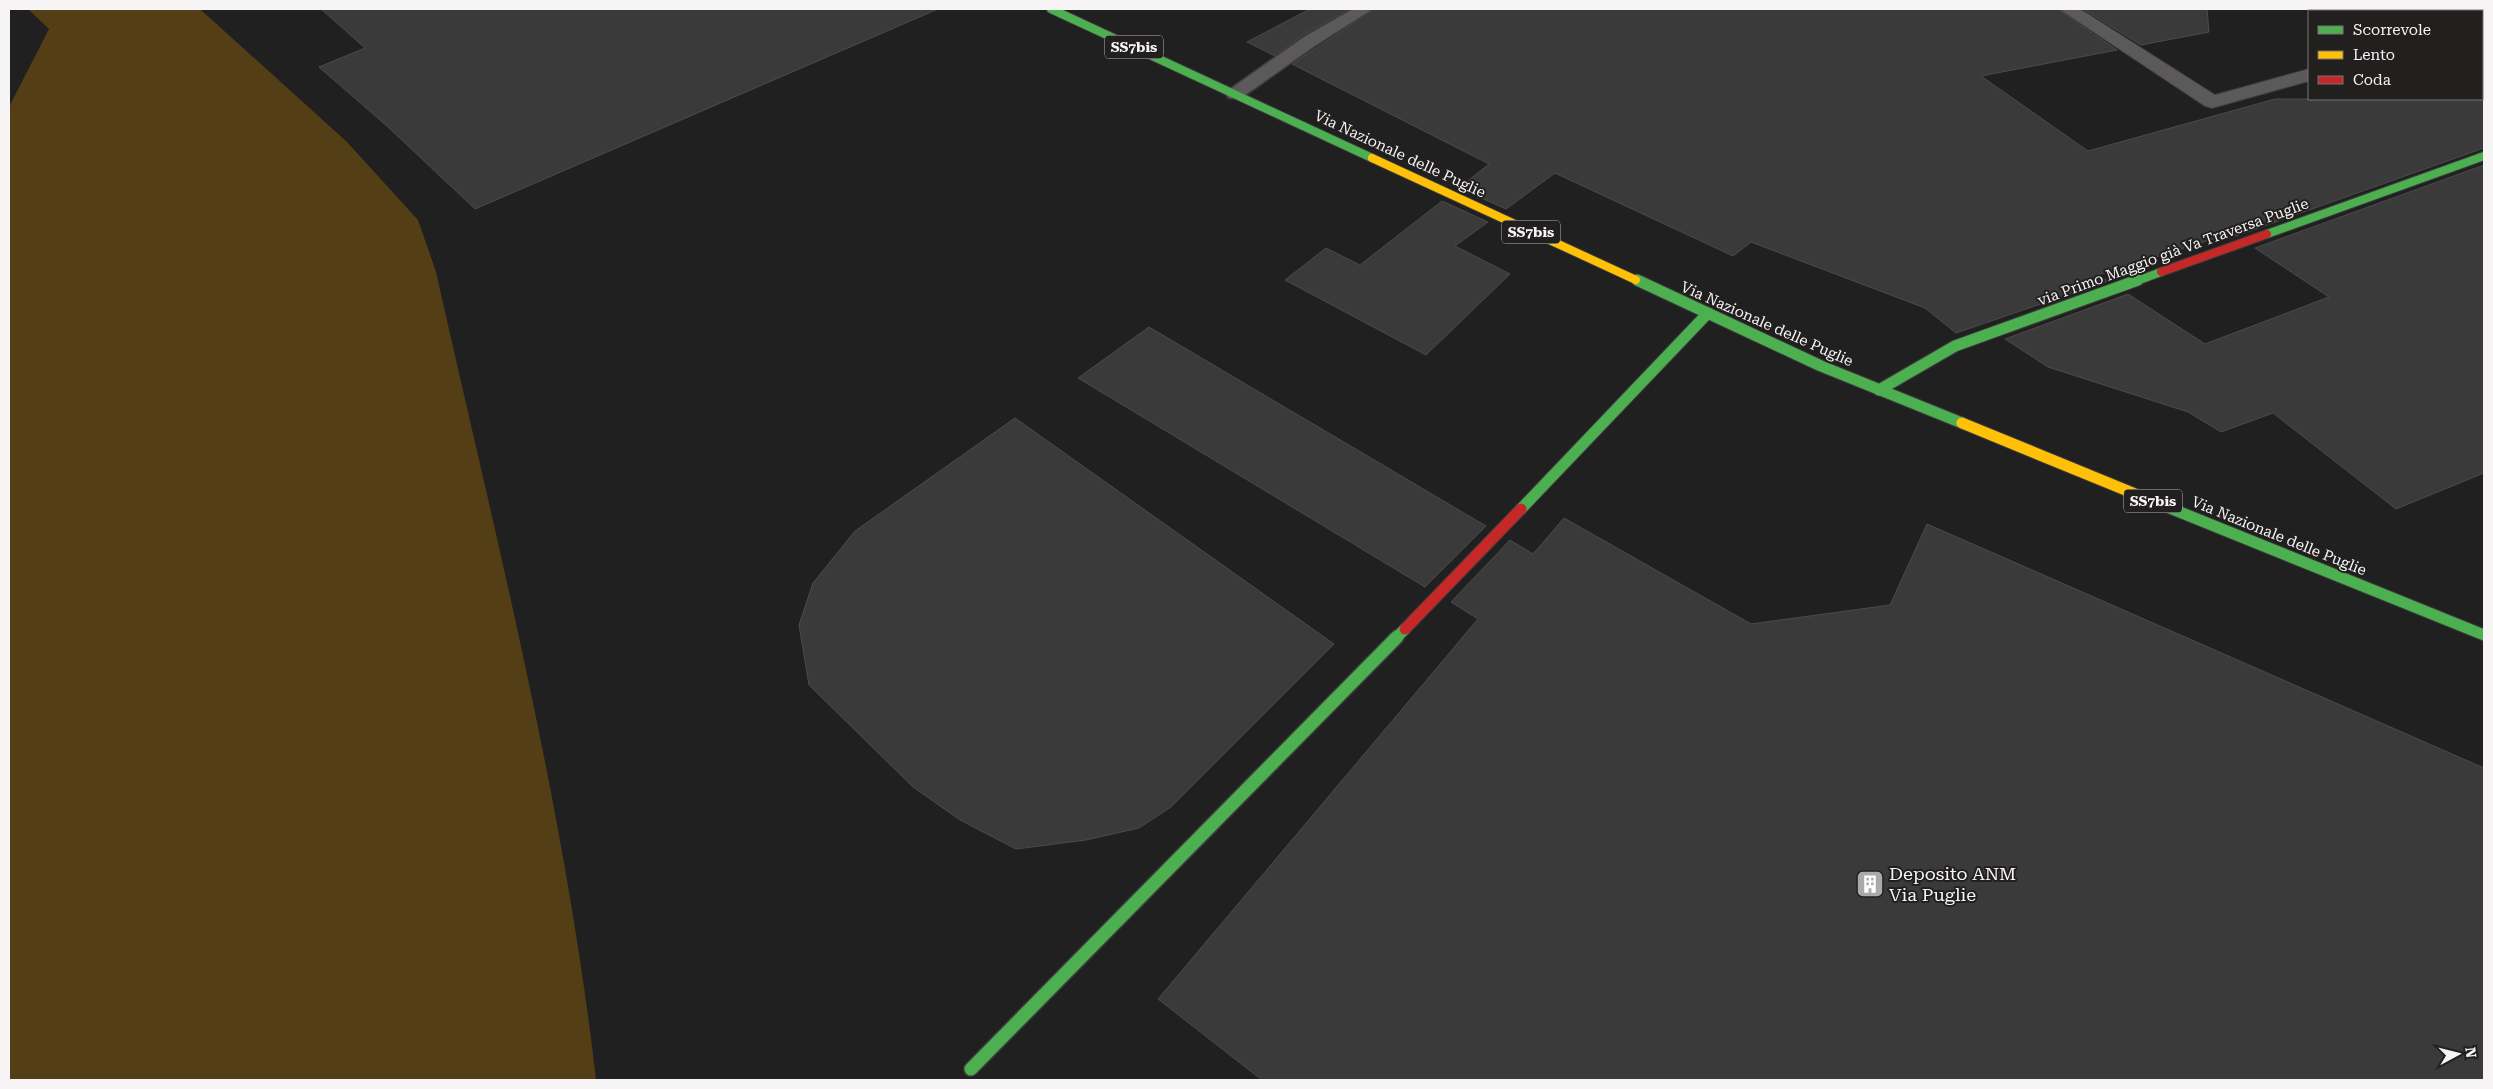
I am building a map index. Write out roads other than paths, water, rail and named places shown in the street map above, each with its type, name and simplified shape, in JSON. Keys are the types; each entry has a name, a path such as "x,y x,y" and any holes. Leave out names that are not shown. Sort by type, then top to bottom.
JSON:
{"street":[{"name":"Via Nazionale delle Puglie","path":"1051,9 1821,366 2484,635"},
{"path":"2068,9 2212,102 2308,75"},
{"name":"via Primo Maggio già Va Traversa Puglie","path":"1879,390 1955,346 2484,156"},
{"path":"979,1075 1708,314"}],"lane":[{"path":"1235,94 1310,41 1365,9"}],"place":[{"name":"Deposito ANM Via Puglie","path":"1870,884"}]}
